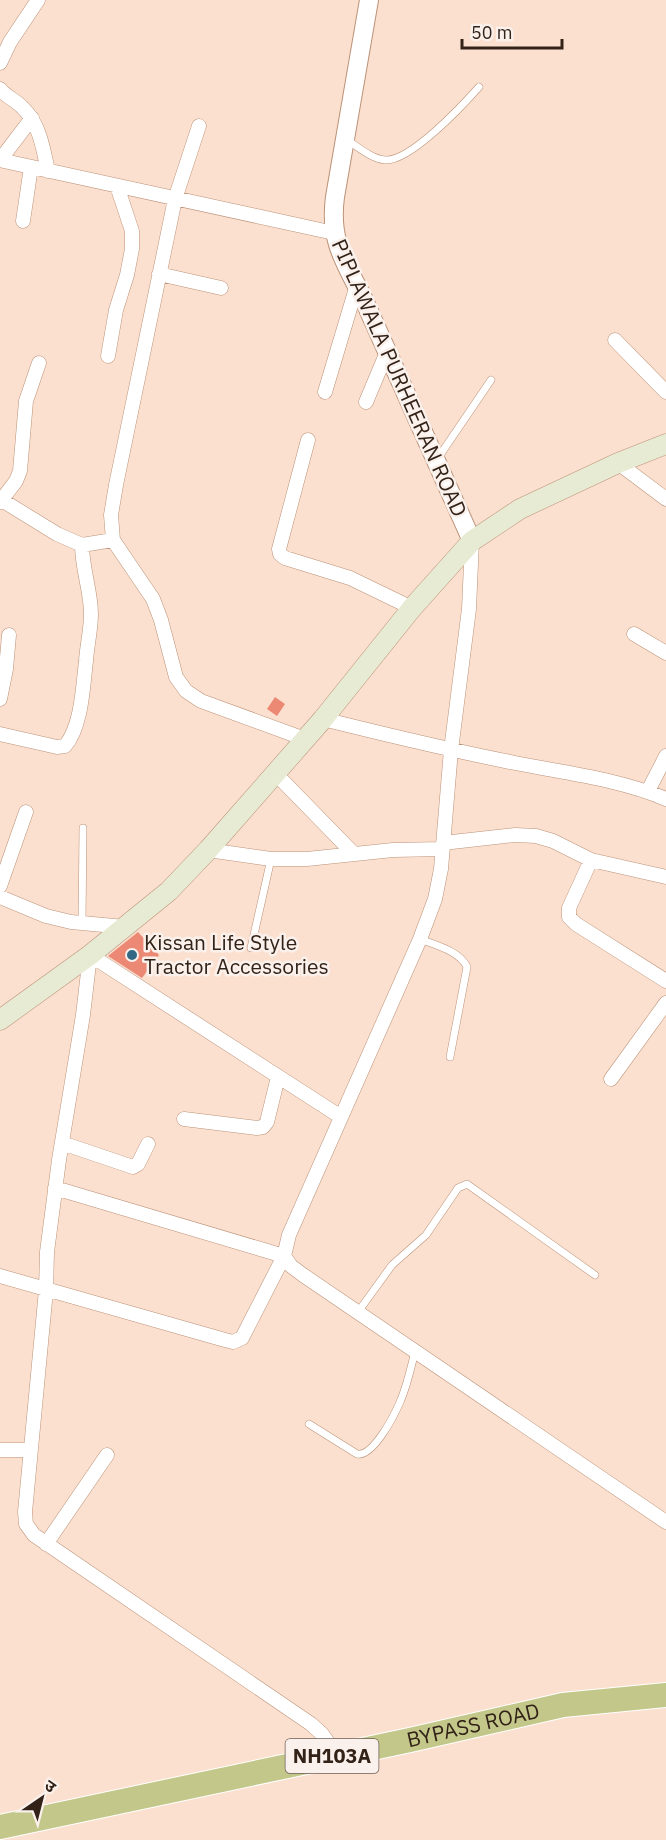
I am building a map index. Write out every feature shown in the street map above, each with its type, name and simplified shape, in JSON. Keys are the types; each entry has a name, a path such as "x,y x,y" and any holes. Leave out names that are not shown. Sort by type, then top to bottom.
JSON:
{"highway":[{"name":"BYPASS ROAD","path":"0,1827 564,1705 666,1695"}],"main road":[{"path":"0,1020 90,955 169,891 323,719 412,608 472,541 520,509 618,463 666,444"}],"street":[{"path":"0,63 10,42 38,0"},
{"name":"PIPLAWALA PURHEERAN ROAD","path":"369,0 332,218 334,233 344,261 357,285 472,541"},
{"path":"1,93 21,105 32,118 40,134 48,171"},
{"path":"32,118 0,160 334,233"},
{"path":"199,126 175,200 159,274 116,486 111,515 113,540 153,599 176,677 186,691 201,701 305,739"},
{"path":"22,221 31,167"},
{"path":"108,356 116,310 132,249 132,231 117,186"},
{"path":"159,274 221,288"},
{"path":"326,392 357,285"},
{"path":"615,340 666,392"},
{"path":"366,402 387,352"},
{"path":"39,363 26,400 20,471 16,481 1,500 57,534 82,545 113,540"},
{"path":"308,440 279,549 280,554 285,558 350,578 412,608"},
{"path":"618,463 666,499"},
{"path":"0,1276 233,1342 242,1338 284,1256 289,1235 420,939 435,899 469,609 472,541"},
{"path":"0,734 57,747 65,746 71,739 80,706 92,613 82,561 82,545"},
{"path":"634,634 666,653"},
{"path":"0,699 9,635"},
{"path":"323,719 451,750 648,791 666,799"},
{"path":"648,791 666,756"},
{"path":"275,773 354,854"},
{"path":"0,886 26,812"},
{"path":"208,850 271,859 307,859 443,846 515,835 536,836 553,841 591,860 666,877"},
{"path":"591,860 568,908 569,917 576,924 666,981"},
{"path":"0,897 46,916 82,923 125,927"},
{"path":"337,1755 322,1734 311,1724 34,1535 26,1524 26,1483 46,1290 47,1252 90,955 341,1117"},
{"path":"611,1079 666,1003"},
{"path":"184,1119 263,1127 267,1122 278,1077"},
{"path":"62,1143 133,1167 138,1164 148,1144"},
{"path":"55,1188 284,1256 297,1270 666,1522"},
{"path":"0,1449 30,1450"},
{"path":"46,1544 107,1455"}],"lane":[{"path":"345,139 376,158 385,160 396,158 446,123 480,87"},
{"path":"435,463 491,380"},
{"path":"82,923 83,828"},
{"path":"251,948 271,859"},
{"path":"420,939 457,955 464,960 467,967 450,1057"},
{"path":"358,1312 392,1265 426,1235 462,1184 472,1187 595,1275"},
{"path":"309,1424 357,1454 363,1455 369,1452 392,1419 400,1402 415,1351"}],"building":[{"path":"275,697 285,704 277,716 267,709"},
{"name":"Kissan Life Style Tractor Accessories","path":"138,932 159,955 142,978 108,956"}],"place":[{"name":"Kissan Life Style Tractor Accessories","path":"132,955"}]}
